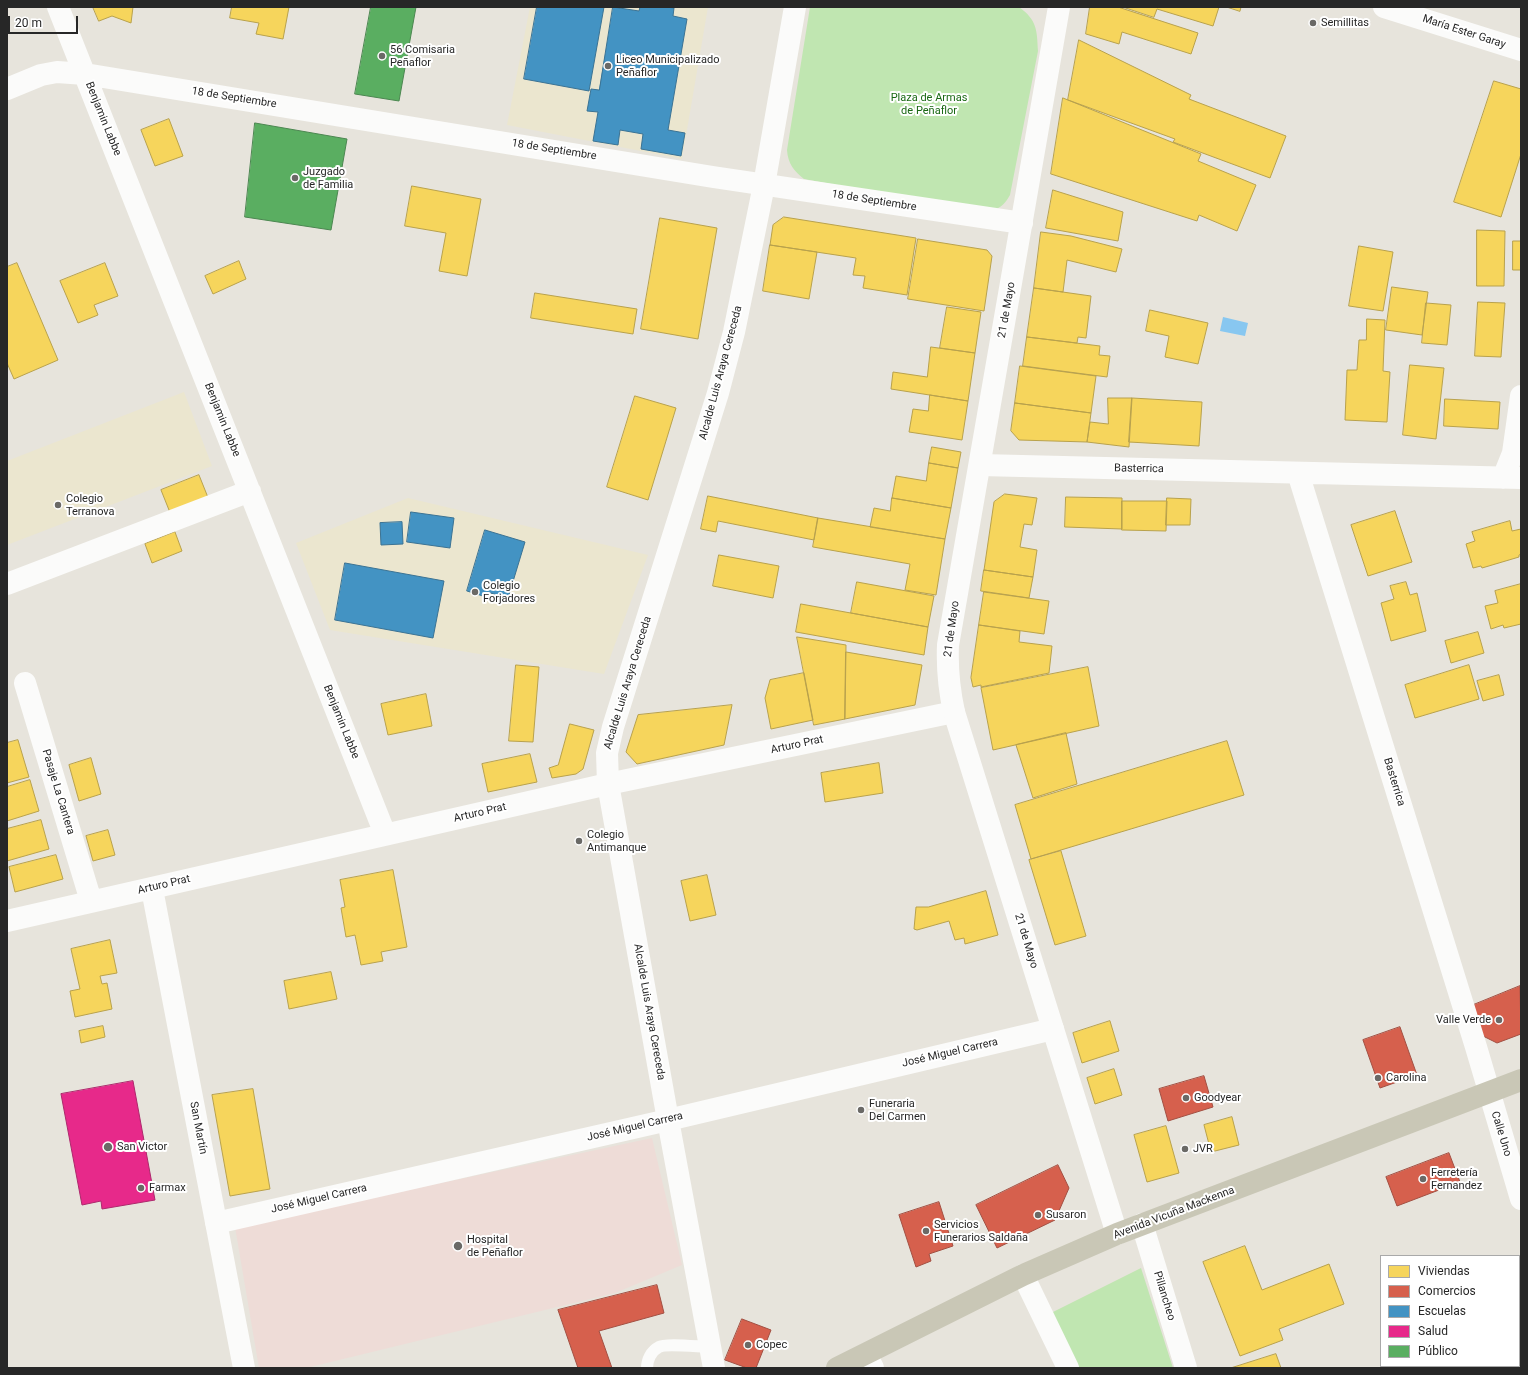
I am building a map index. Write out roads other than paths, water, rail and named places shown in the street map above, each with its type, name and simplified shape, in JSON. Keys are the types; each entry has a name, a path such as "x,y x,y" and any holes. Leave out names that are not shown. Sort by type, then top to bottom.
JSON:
{"main road":[{"name":"Avenida Vicuña Mackenna","path":"837,1368 869,1361 1024,1275 1117,1234 1521,1080"}],"street":[{"name":"Benjamin Labbe","path":"58,7 385,834"},
{"name":"Alcalde Luis Araya Cereceda","path":"714,1368 608,784 607,753 609,740 718,393 734,332 764,184 795,7"},
{"name":"21 de Mayo","path":"1059,7 948,645 948,678 954,712 1117,1234"},
{"name":"María Ester Garay","path":"1384,7 1521,50"},
{"name":"18 de Septiembre","path":"7,89 41,75 57,72 85,74 764,184 1022,223"},
{"path":"1512,478 1512,453 1521,396"},
{"name":"Basterrica","path":"980,465 1512,478"},
{"name":"Basterrica","path":"1298,473 1474,1039 1488,1092"},
{"path":"7,584 250,491"},
{"name":"Pasaje La Cantera","path":"25,683 91,901"},
{"name":"Arturo Prat","path":"7,921 608,784 954,712"},
{"name":"San Martín","path":"152,888 244,1368"},
{"name":"José Miguel Carrera","path":"216,1223 668,1120 1053,1029"},
{"name":"Calle Uno","path":"1488,1092 1521,1199"},
{"name":"Pillancheo","path":"1142,1224 1186,1368"},
{"path":"1024,1275 1068,1368"}],"lane":[{"path":"647,1368 648,1359 654,1351 661,1346 710,1347"}],"water":[{"path":"1223,317 1248,323 1245,336 1220,331"}],"place":[{"name":"Semillitas","path":"1313,23"},
{"name":"56 Comisaria Peñaflor","path":"382,56"},
{"name":"Liceo Municipalizado Peñaflor","path":"608,66"},
{"name":"Juzgado de Familia","path":"295,178"},
{"name":"Colegio Terranova","path":"58,505"},
{"name":"Colegio Forjadores","path":"475,592"},
{"name":"Colegio Antimanque","path":"579,841"},
{"name":"Valle Verde","path":"1499,1020"},
{"name":"Carolina","path":"1378,1078"},
{"name":"Goodyear","path":"1186,1098"},
{"name":"Funeraria Del Carmen","path":"861,1110"},
{"name":"San Victor","path":"108,1147"},
{"name":"JVR","path":"1185,1149"},
{"name":"Ferretería Fernandez","path":"1423,1179"},
{"name":"Farmax","path":"141,1188"},
{"name":"Susaron","path":"1038,1215"},
{"name":"Servicios Funerarios Saldaña","path":"926,1231"},
{"name":"Hospital de Peñaflor","path":"458,1246"},
{"name":"Copec","path":"748,1345"}],"park label":[{"name":"Plaza de Armas de Peñaflor","path":"929,104"}]}
